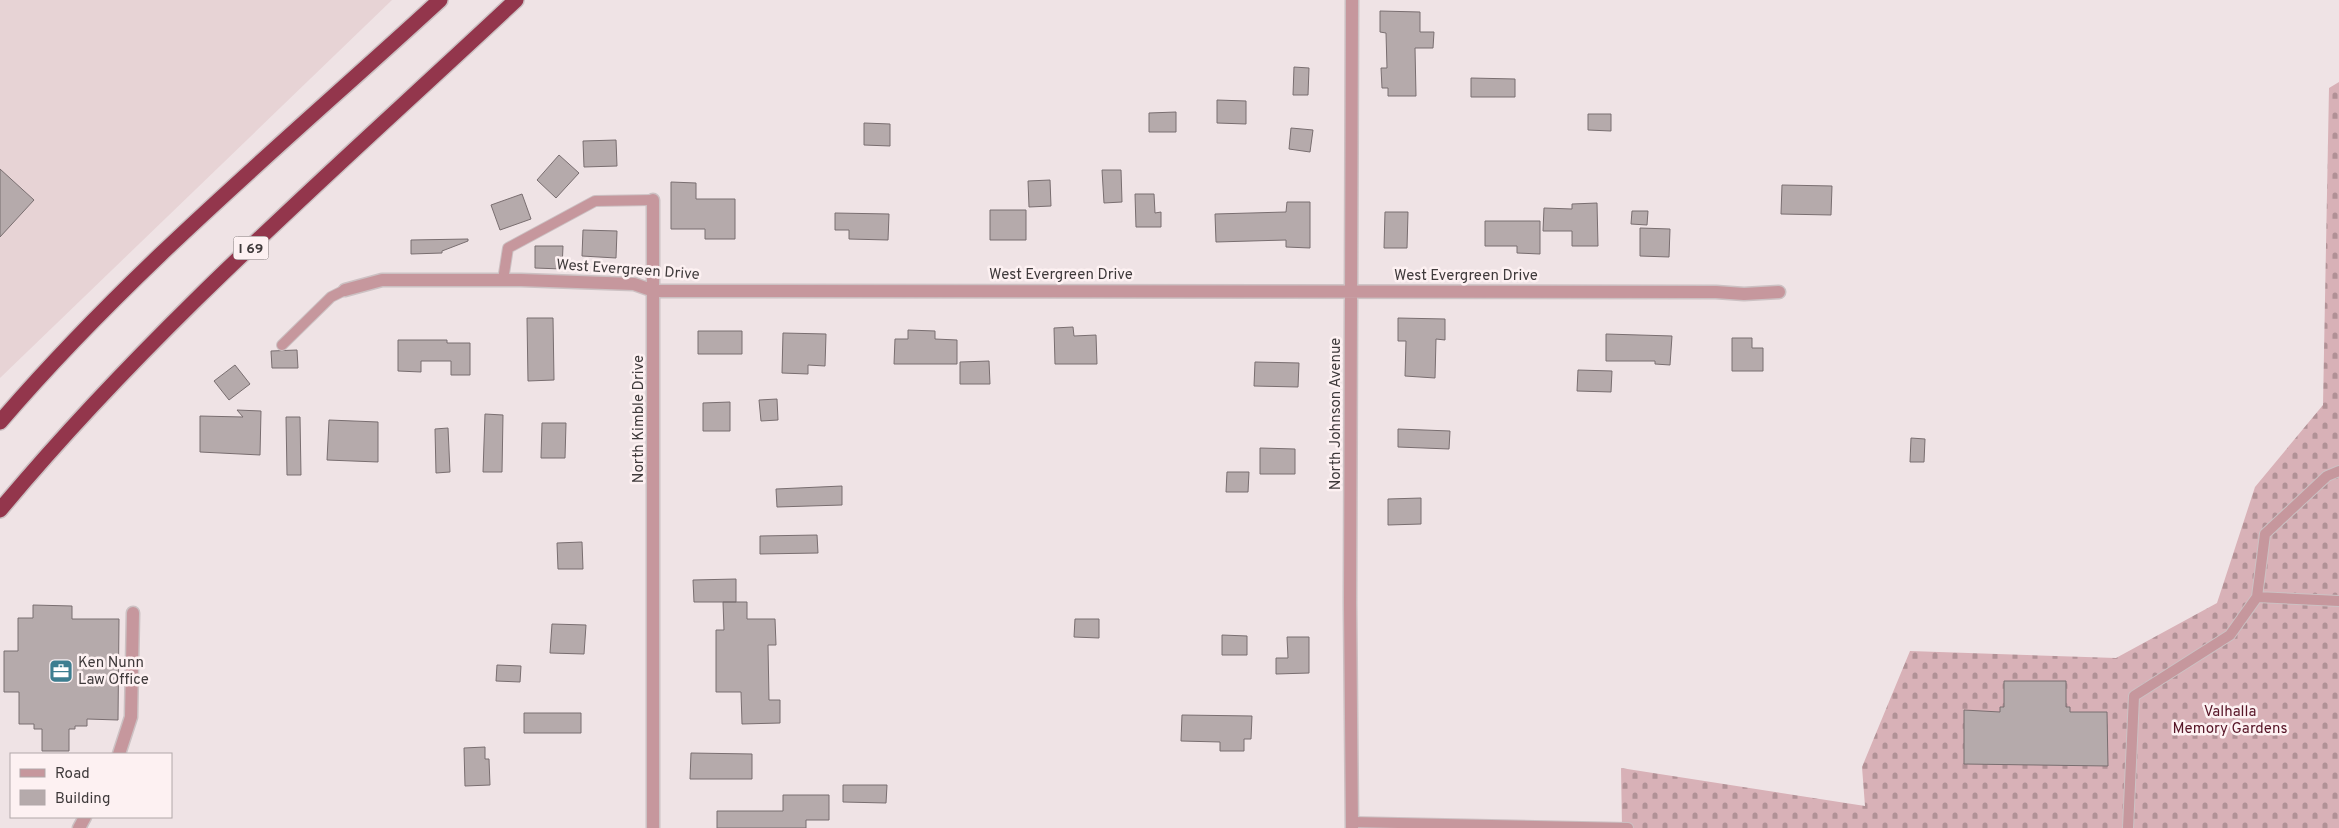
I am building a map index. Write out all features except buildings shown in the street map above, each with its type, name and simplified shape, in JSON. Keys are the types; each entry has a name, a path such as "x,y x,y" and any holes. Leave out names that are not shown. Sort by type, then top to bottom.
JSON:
{"highway":[{"path":"0,422 103,310 150,264 440,0"},
{"name":"I 69","path":"0,510 86,411 178,317 516,0"}],"street":[{"name":"North Johnson Avenue","path":"1352,0 1350,603 1352,825"},
{"name":"North Kimble Drive","path":"653,828 654,200"},
{"name":"West Evergreen Drive","path":"346,290 382,280 503,280 634,284 654,291 1716,292 1744,294 1779,292"},
{"path":"119,753 131,717 133,613"}],"lane":[{"name":"North Kimble Drive","path":"503,280 508,248 596,201 654,200"},
{"path":"282,345 331,297 346,290"},
{"path":"2128,828 2134,696 2230,636 2257,598 2266,534 2327,476 2339,471"},
{"path":"2257,598 2339,601"},
{"path":"1352,825 1628,828"}],"shaded area":[{"path":"0,0 392,0 0,378"}],"green space":[{"name":"Valhalla Memory Gardens","path":"2339,82 2339,828 1622,828 1621,768 1865,806 1862,767 1910,651 2116,658 2217,603 2255,487 2323,405 2329,88"}],"place":[{"name":"Ken Nunn Law Office","path":"61,671"}]}
